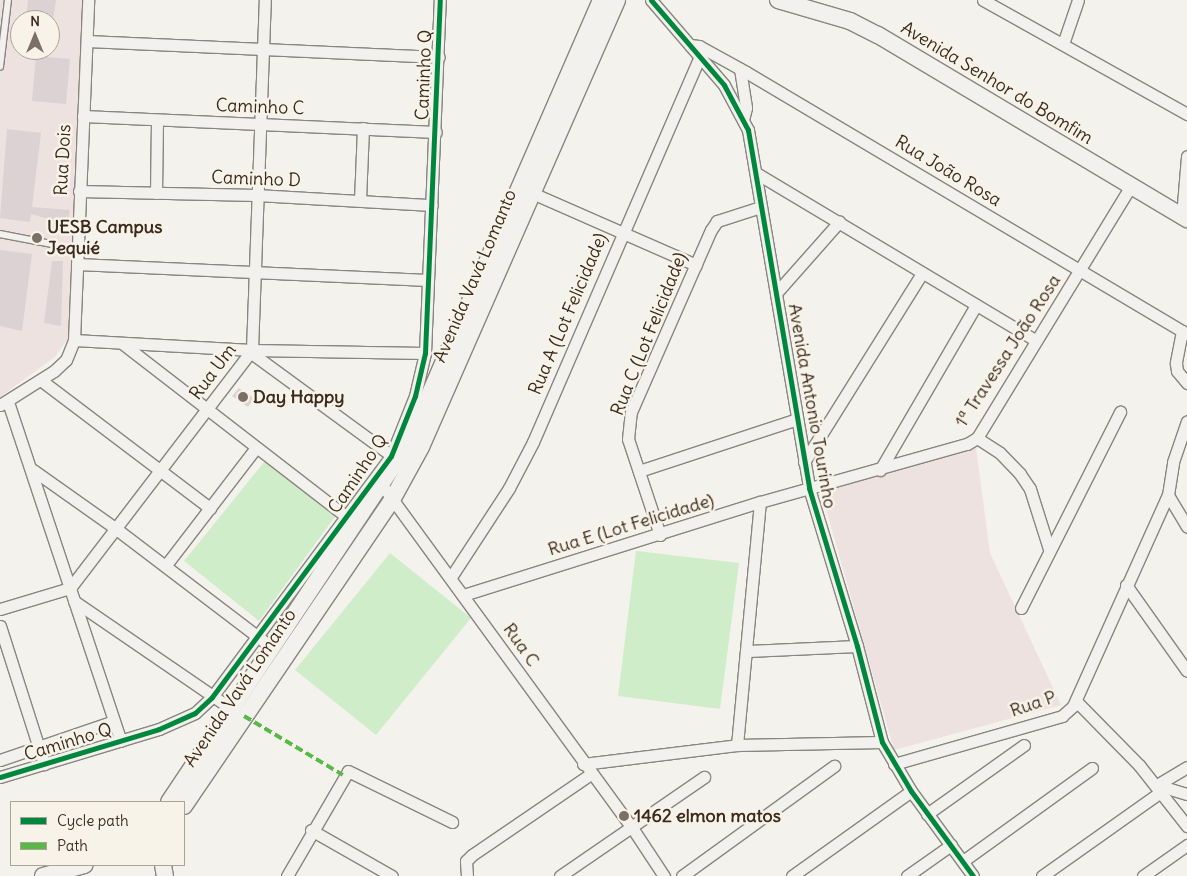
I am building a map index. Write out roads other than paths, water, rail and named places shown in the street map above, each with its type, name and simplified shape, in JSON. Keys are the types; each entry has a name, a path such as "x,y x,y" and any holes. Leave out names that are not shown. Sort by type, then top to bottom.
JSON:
{"street":[{"name":"Rua Dois","path":"4,404 42,381 66,360 74,340 88,0"},
{"name":"Rua Um","path":"70,588 251,351 258,124 266,0"},
{"name":"Caminho Q","path":"0,777 159,729 195,713 212,697 256,636 351,520 394,458 415,396 425,353 436,132 440,0"},
{"name":"Avenida Vavá Lomanto","path":"185,804 237,712 270,646 351,520 382,485 394,458 421,414 601,0"},
{"name":"Avenida Vavá Lomanto","path":"170,801 392,500 422,447 617,0"},
{"name":"Avenida Antonio Tourinho","path":"651,0 724,85 743,120 753,146 761,207 809,488 857,646 882,742 911,791 973,876"},
{"name":"Avenida Senhor do Bomfim","path":"778,0 850,21 878,35 1184,218"},
{"path":"983,0 1187,114"},
{"path":"1063,44 1078,0"},
{"path":"87,41 439,57"},
{"name":"Rua João Rosa","path":"688,45 698,46 740,69 1082,270 1184,333"},
{"name":"Rua A (Lot Felicidade)","path":"451,577 509,488 533,442 621,232 700,56"},
{"path":"740,69 746,108 743,120"},
{"name":"Caminho C","path":"83,116 436,132"},
{"path":"156,193 157,120"},
{"path":"360,200 363,128"},
{"path":"1184,218 1187,156"},
{"path":"756,173 1035,340"},
{"name":"1ª Travessa João Rosa","path":"809,488 946,452 977,438 1035,340 1082,270 1131,186"},
{"name":"Caminho D","path":"79,192 256,195 432,204"},
{"path":"532,193 696,265"},
{"name":"Rua C (Lot Felicidade)","path":"660,535 628,439 631,412 717,221 761,207"},
{"path":"777,292 839,222"},
{"path":"77,264 428,280"},
{"path":"804,462 922,273"},
{"path":"880,470 976,305"},
{"path":"1184,333 1176,363 1177,371 1187,383"},
{"path":"74,340 251,351 425,353"},
{"path":"122,344 206,409 255,450 351,520"},
{"path":"251,351 394,458"},
{"path":"42,381 210,508"},
{"path":"4,404 33,470 121,741"},
{"path":"1021,608 1049,549 1120,412"},
{"path":"639,471 797,419"},
{"path":"1076,701 1126,584 1168,495 1173,462 1187,421"},
{"path":"977,438 1000,453 1020,474 1030,489 1049,549"},
{"path":"166,565 255,450"},
{"path":"33,470 166,565 270,646"},
{"name":"Rua C","path":"382,485 451,577 583,764 592,773 631,826 664,876"},
{"name":"Rua E (Lot Felicidade)","path":"463,595 809,488"},
{"path":"1168,495 1187,526"},
{"path":"737,745 748,651 760,502"},
{"path":"1126,584 1187,671"},
{"path":"0,609 70,588"},
{"path":"74,601 212,697 237,712"},
{"path":"0,626 44,764"},
{"path":"748,651 857,646"},
{"name":"Rua P","path":"894,764 1062,716 1076,701 1092,714 1159,788 1187,826"},
{"name":"Caminho Q","path":"0,760 114,721"},
{"path":"583,764 737,745 882,742"},
{"path":"927,814 1024,745"},
{"path":"682,876 834,766"},
{"path":"1042,876 1187,767"},
{"path":"963,861 1092,768"},
{"path":"287,876 343,775 351,770 452,822"},
{"path":"467,876 466,861 592,773"},
{"path":"560,876 704,776"},
{"path":"1159,788 1187,794"},
{"path":"792,876 911,791"},
{"path":"311,830 392,876"},
{"path":"907,876 951,845"},
{"path":"1143,876 1187,845"},
{"path":"43,876 81,866"}],"lane":[{"path":"0,67 8,0"},
{"path":"0,234 52,244"}],"place":[{"name":"UESB Campus Jequié","path":"37,238"},
{"name":"Day Happy","path":"243,397"},
{"name":"1462 elmon matos","path":"624,816"}]}
